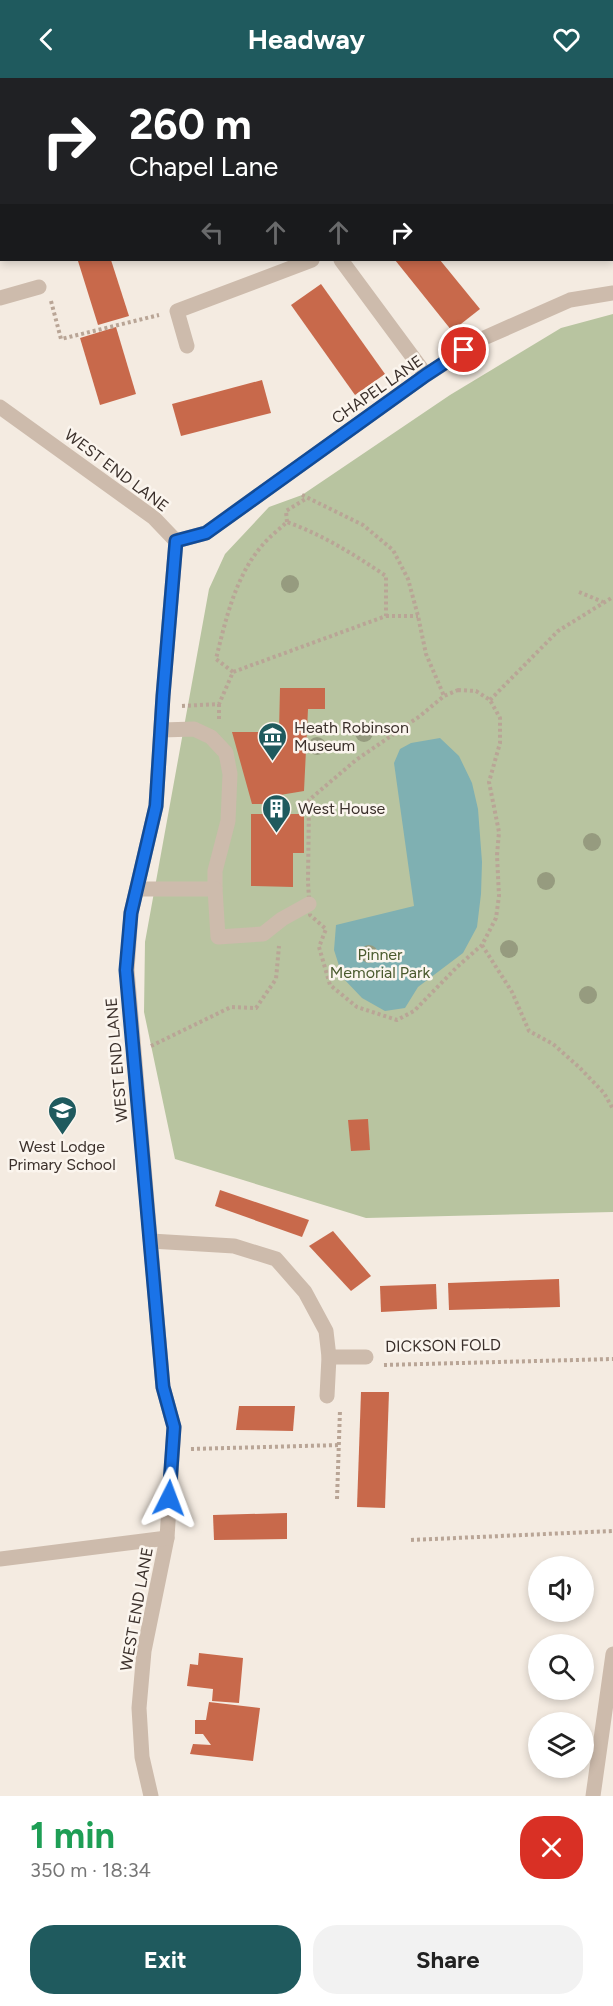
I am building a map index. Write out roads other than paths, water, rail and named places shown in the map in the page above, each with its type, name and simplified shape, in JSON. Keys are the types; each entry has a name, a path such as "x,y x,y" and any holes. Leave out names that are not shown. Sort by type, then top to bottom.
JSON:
{"street":[{"path":"187,346 177,311 309,261"},
{"path":"342,261 426,375"},
{"path":"0,297 39,287"},
{"name":"CHAPEL LANE","path":"176,541 206,533 426,375 484,338 570,300 613,293"},
{"name":"WEST END LANE","path":"0,407 154,518 176,541 156,806 131,913 126,970 163,1387 174,1427 167,1538 144,1651 139,1708 142,1757 151,1796"},
{"path":"162,729 194,729 211,737 226,753 230,774 228,821 215,872 214,889 218,937 263,934 282,919 309,904"},
{"path":"138,889 214,889"},
{"path":"151,1241 234,1246 276,1259 305,1292 326,1331 334,1399"},
{"name":"DICKSON FOLD","path":"329,1357 372,1361"},
{"path":"0,1559 167,1538"},
{"path":"593,1796 610,1703 613,1654"}],"water":[{"path":"440,738 459,756 472,783 478,809 482,862 477,927 463,953 418,987 405,1008 385,1011 362,998 343,978 334,950 336,925 414,906 394,763 400,749 411,743"}],"place":[{"name":"Heath Robinson Museum","path":"273,762"},
{"name":"West House","path":"277,834"},
{"name":"West Lodge Primary School","path":"62,1136"}],"park label":[{"name":"Pinner Memorial Park","path":"380,963"}]}
